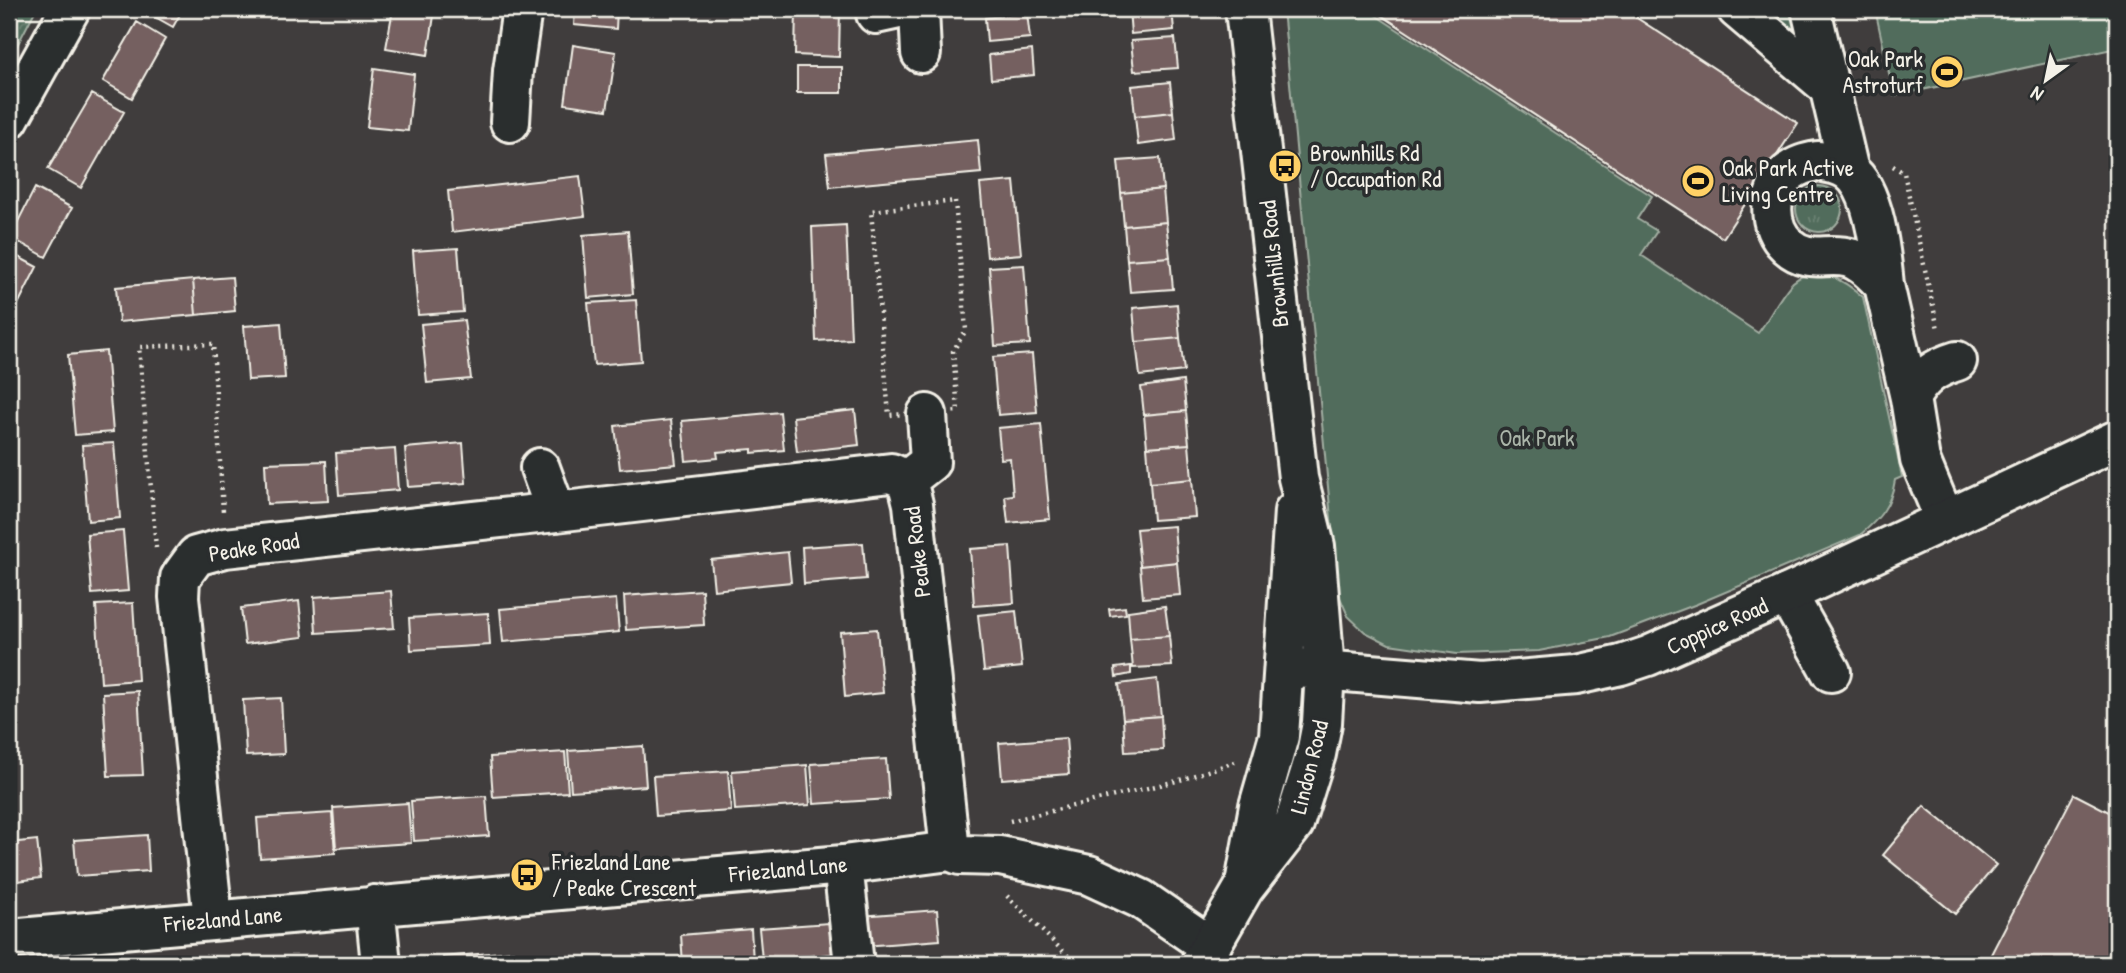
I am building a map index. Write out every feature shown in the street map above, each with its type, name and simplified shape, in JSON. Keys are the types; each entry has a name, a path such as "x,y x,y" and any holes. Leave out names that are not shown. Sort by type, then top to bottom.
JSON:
{"street":[{"path":"9,119 70,9"},
{"path":"509,122 496,70 522,9"},
{"path":"919,9 921,53"},
{"name":"Brownhills Road","path":"1245,9 1298,478 1315,546 1325,670"},
{"path":"1737,9 1829,87"},
{"path":"1811,9 1849,171"},
{"path":"1885,285 1868,268 1850,258 1816,258 1801,254 1788,246 1777,233 1772,217 1772,201 1778,186 1788,173 1802,164 1818,161 1834,163 1849,171 1860,182 1881,250 1885,285 1910,398 1920,460 1945,520"},
{"path":"1910,398 1928,374 1940,366 1957,361"},
{"path":"907,480 930,463 928,414"},
{"name":"Coppice Road","path":"1285,667 1480,683 1576,675 1648,656 1945,520 2114,450"},
{"path":"540,468 556,512"},
{"name":"Peake Road","path":"213,919 179,597 180,578 196,556 225,548 891,473 907,480 913,504 950,851"},
{"name":"Brownhills Road","path":"1285,667 1291,539 1298,478"},
{"path":"1787,594 1831,672"},
{"name":"Lindon Road","path":"1244,888 1259,806 1279,736 1285,667"},
{"name":"Lindon Road","path":"1205,956 1244,888 1294,824 1314,766 1322,723 1325,670"},
{"name":"Friezland Lane","path":"9,939 843,865 950,851 1001,874 1089,875 1141,899 1205,956"},
{"path":"843,865 854,964"},
{"path":"375,905 381,964"}],"path":[{"path":"955,201 966,330 953,351 958,411 928,414 889,415 871,211 955,201"},
{"path":"180,578 158,573 139,348 213,344 225,548"},
{"path":"1076,964 1001,874 997,824 1177,781 1246,759"}],"green space":[{"path":"9,9 36,9 9,61"},
{"name":"Oak Park","path":"1283,9 1366,9 1652,196 1637,219 1657,231 1641,255 1758,333 1788,288 1802,276 1830,276 1863,297 1902,477 1895,480 1891,497 1878,517 1860,535 1697,604 1610,637 1539,651 1457,654 1389,644 1365,632 1348,616 1338,593"},
{"path":"1751,9 1801,9 1811,55"},
{"name":"Oak Park Astroturf","path":"1875,9 2117,9 2117,48 1894,96"},
{"path":"1819,186 1835,193 1842,209 1835,225 1819,232 1803,225 1796,209 1803,193"}],"building":[{"path":"144,9 183,9 173,27"},
{"path":"393,9 435,9 428,55 386,48"},
{"path":"575,9 617,9 616,29 574,25"},
{"path":"796,9 840,9 839,57 795,55"},
{"path":"1129,9 1172,9 1174,30 1131,34"},
{"name":"Oak Park Active Living Centre","path":"1372,9 1623,9 1798,123 1723,238"},
{"path":"1027,13 1030,38 987,42 985,18"},
{"path":"137,22 165,39 132,98 103,81"},
{"path":"1175,38 1178,68 1134,71 1131,41"},
{"path":"573,45 616,52 607,110 565,104"},
{"path":"1032,50 1034,75 991,79 989,55"},
{"path":"797,67 842,67 842,93 797,93"},
{"path":"374,68 414,74 408,131 367,127"},
{"path":"1170,82 1173,112 1135,116 1132,86"},
{"path":"92,94 124,112 81,188 48,169"},
{"path":"1173,112 1176,140 1138,145 1135,116"},
{"path":"978,140 981,173 830,187 826,154"},
{"path":"1160,158 1163,189 1121,193 1118,161"},
{"path":"580,176 585,216 452,232 448,191"},
{"path":"1014,181 1021,254 987,257 980,184"},
{"path":"35,188 72,208 46,257 10,237"},
{"path":"1163,189 1166,222 1124,226 1121,193"},
{"path":"1166,222 1170,257 1127,260 1124,226"},
{"path":"846,225 851,339 816,341 812,227"},
{"path":"628,231 633,294 588,298 583,235"},
{"path":"458,248 463,312 418,315 413,251"},
{"path":"9,252 37,267 9,322"},
{"path":"1170,257 1173,289 1130,292 1127,260"},
{"path":"1024,265 1030,344 995,346 989,267"},
{"path":"232,277 235,311 196,315 193,280"},
{"path":"193,280 196,315 119,322 116,287"},
{"path":"636,300 641,361 594,365 588,303"},
{"path":"1177,304 1180,338 1136,342 1133,308"},
{"path":"464,320 471,379 427,383 421,324"},
{"path":"281,323 285,378 248,380 244,326"},
{"path":"1180,338 1184,371 1140,376 1136,342"},
{"path":"106,351 113,432 75,435 68,355"},
{"path":"1032,354 1037,412 998,415 993,357"},
{"path":"1183,381 1186,411 1144,415 1141,387"},
{"path":"855,410 859,445 797,452 793,417"},
{"path":"1186,411 1189,444 1147,447 1144,415"},
{"path":"780,412 784,450 717,452 718,458 686,461 682,421"},
{"path":"671,420 676,464 620,469 615,426"},
{"path":"1041,424 1050,519 1008,523 1005,496 1013,495 1010,458 1001,459 998,428"},
{"path":"114,443 120,518 88,521 82,445"},
{"path":"463,443 466,483 408,487 405,448"},
{"path":"1189,444 1192,479 1150,483 1147,447"},
{"path":"395,449 398,490 339,495 336,453"},
{"path":"326,461 328,501 267,504 265,463"},
{"path":"1192,479 1195,517 1153,520 1150,483"},
{"path":"1174,526 1177,562 1140,566 1136,529"},
{"path":"123,531 128,591 92,594 87,534"},
{"path":"863,543 866,579 804,584 802,547"},
{"path":"1010,546 1014,603 974,606 970,549"},
{"path":"788,552 791,582 714,590 711,560"},
{"path":"1177,562 1180,595 1143,598 1140,566"},
{"path":"702,590 704,625 626,630 624,596"},
{"path":"391,591 394,628 316,633 314,597"},
{"path":"616,599 619,632 503,642 500,609"},
{"path":"299,601 303,637 245,644 241,608"},
{"path":"133,603 138,680 101,683 96,605"},
{"path":"1165,606 1169,636 1130,639 1128,611"},
{"path":"1125,607 1126,614 1110,616 1109,609"},
{"path":"1016,611 1022,667 984,671 978,615"},
{"path":"488,613 490,645 411,650 409,618"},
{"path":"877,629 883,693 845,697 840,632"},
{"path":"1169,636 1172,666 1133,668 1130,639"},
{"path":"1131,666 1131,674 1116,677 1115,668"},
{"path":"1157,679 1161,716 1123,719 1119,684"},
{"path":"138,691 143,775 108,776 103,693"},
{"path":"281,698 284,754 246,756 243,700"},
{"path":"1161,716 1163,750 1125,752 1123,719"},
{"path":"1066,738 1069,774 1002,779 999,743"},
{"path":"643,746 646,786 571,791 568,751"},
{"path":"565,752 568,792 493,797 490,757"},
{"path":"886,759 889,799 814,804 811,764"},
{"path":"807,765 810,805 735,810 732,771"},
{"path":"728,771 731,811 656,816 653,776"},
{"path":"2074,794 2117,816 2117,964 1986,964"},
{"path":"486,796 489,836 414,841 411,801"},
{"path":"408,803 411,843 336,848 333,808"},
{"path":"1924,806 1996,865 1955,914 1883,855"},
{"path":"332,813 335,853 260,858 257,818"},
{"path":"147,835 149,871 77,876 74,840"},
{"path":"37,840 41,878 9,882 9,843"},
{"path":"937,910 940,940 864,946 861,916"},
{"path":"829,923 832,954 762,960 759,928"},
{"path":"751,929 753,961 683,964 681,935"},
{"path":"513,951 514,964 443,964 443,957"}],"place":[{"name":"Oak Park Astroturf","path":"1947,72"},
{"name":"Brownhills Rd / Occupation Rd","path":"1285,166"},
{"name":"Oak Park Active Living Centre","path":"1698,181"},
{"name":"Friezland Lane / Peake Crescent","path":"527,875"}]}
